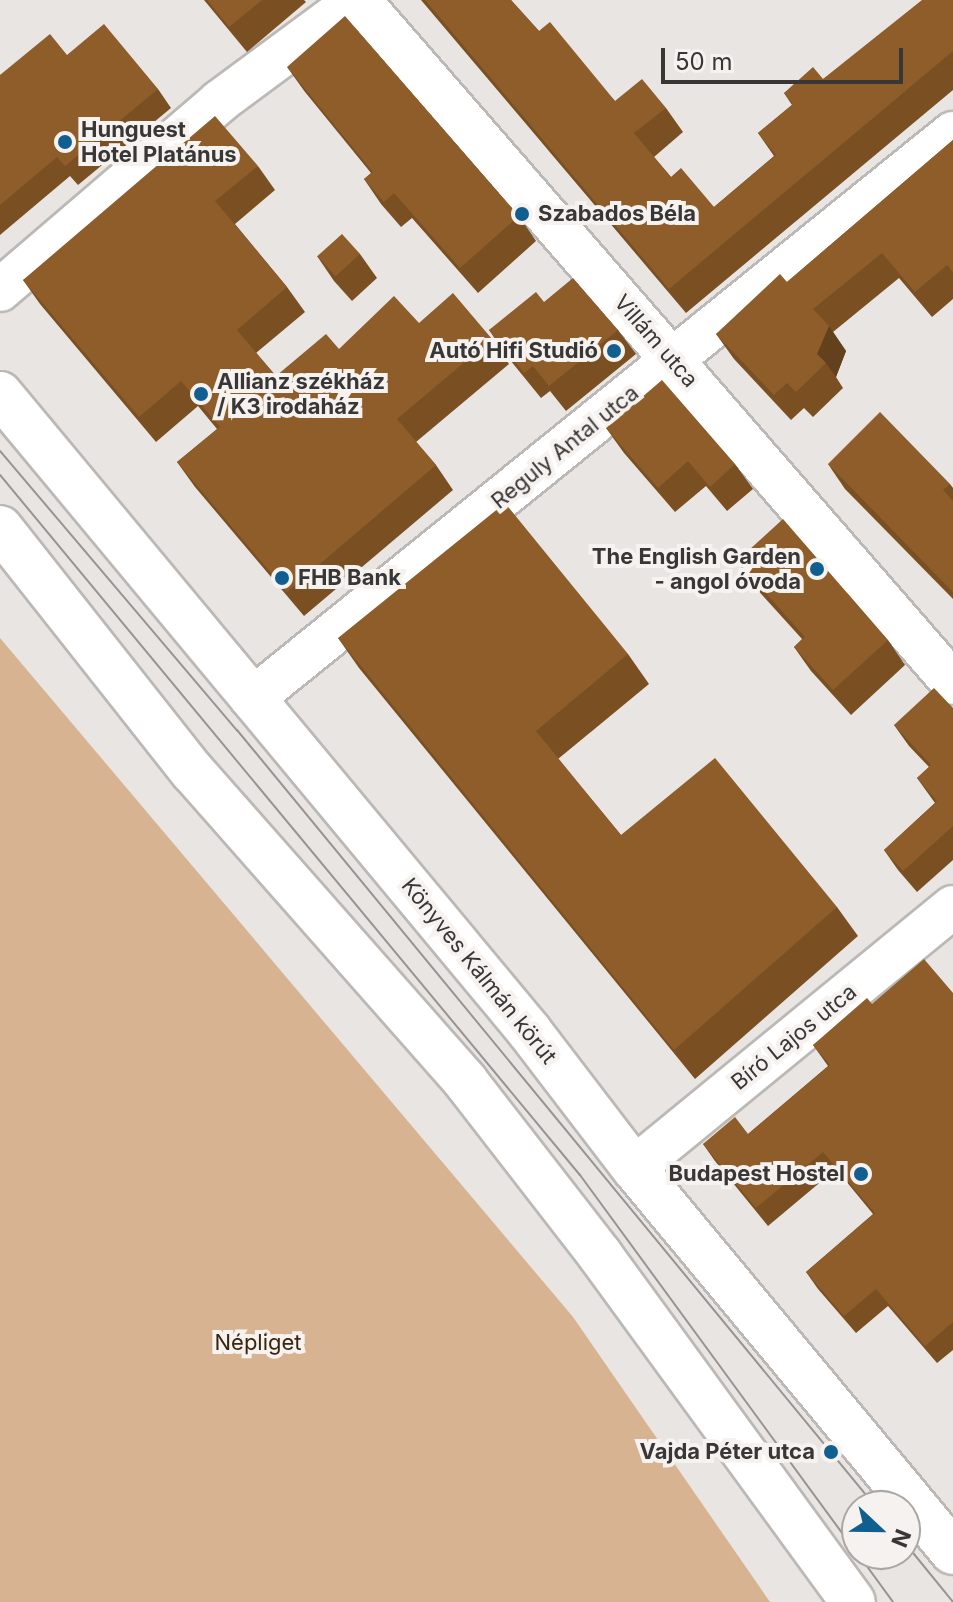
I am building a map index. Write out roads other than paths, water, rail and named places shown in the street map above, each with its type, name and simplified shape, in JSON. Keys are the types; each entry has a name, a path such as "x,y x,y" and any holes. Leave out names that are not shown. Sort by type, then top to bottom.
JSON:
{"main road":[{"name":"Könyves Kálmán körút","path":"0,394 530,1032 634,1168 953,1552"},
{"path":"0,528 193,772 466,1082 600,1255 853,1602"}],"street":[{"path":"0,290 219,102 358,0"},
{"name":"Villám utca","path":"358,0 953,683"},
{"name":"Reguly Antal utca","path":"252,699 953,133"},
{"name":"Bíró Lajos utca","path":"634,1168 953,907"}],"tram line":[{"path":"0,451 237,730 862,1490"},
{"path":"0,475 580,1175 841,1531"},
{"path":"921,1563 953,1602"},
{"path":"870,1570 893,1602"}],"place":[{"name":"Hunguest Hotel Platánus","path":"65,142"},
{"name":"Szabados Béla","path":"522,214"},
{"name":"Autó Hifi Studió","path":"614,351"},
{"name":"Allianz székház / K3 irodaház","path":"201,394"},
{"name":"The English Garden - angol óvoda","path":"817,569"},
{"name":"FHB Bank","path":"282,578"},
{"name":"Budapest Hostel","path":"861,1174"},
{"name":"Vajda Péter utca","path":"831,1452"}],"park label":[{"name":"Népliget","path":"258,1343"}]}
